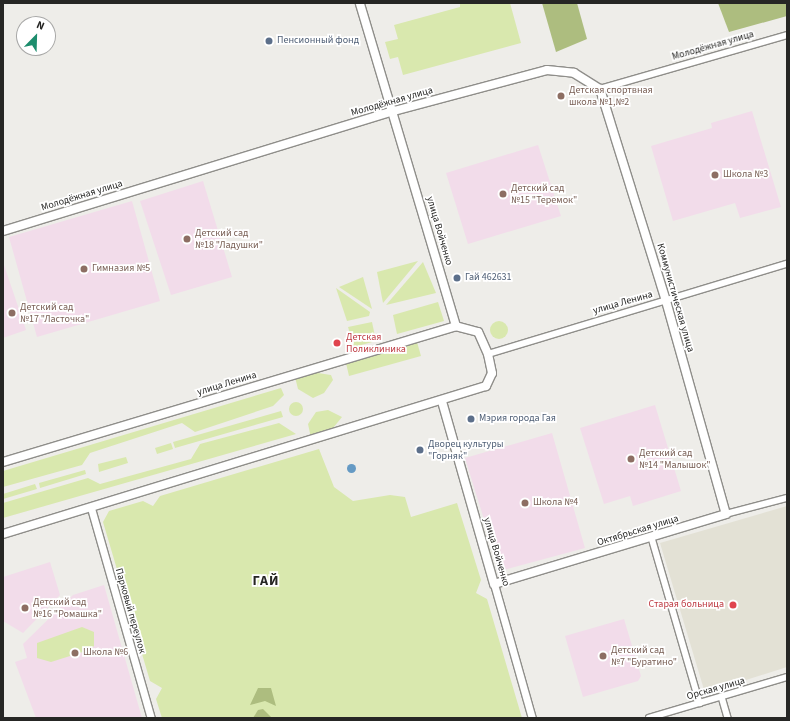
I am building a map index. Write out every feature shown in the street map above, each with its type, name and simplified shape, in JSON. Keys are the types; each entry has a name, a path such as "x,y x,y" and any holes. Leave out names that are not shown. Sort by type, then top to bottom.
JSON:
{"main road":[{"name":"улица Войченко","path":"360,3 394,111 456,326"},
{"name":"Молодёжная улица","path":"3,231 394,111 547,70 574,73 600,89"},
{"name":"Коммунистическая улица","path":"600,89 666,301 726,514"},
{"path":"3,534 442,402 486,386 492,373 488,354 478,332 456,326"},
{"name":"улица Ленина","path":"3,462 456,326"},
{"name":"улица Войченко","path":"442,402 494,584"},
{"name":"Октябрьская улица","path":"494,584 652,538 726,514"}],"street":[{"name":"Молодёжная улица","path":"600,89 787,35"},
{"name":"улица Ленина","path":"488,354 787,264"},
{"name":"Октябрьская улица","path":"726,514 787,498"},
{"name":"Парковый переулок","path":"91,508 151,718"},
{"path":"652,538 700,703"},
{"name":"улица Войченко","path":"494,584 532,718"},
{"name":"Орская улица","path":"649,718 787,677"},
{"path":"722,697 728,718"}],"shaded area":[{"name":"Школа №3","path":"752,111 781,207 740,218 735,203 673,221 651,146 712,128 711,123"},
{"name":"Детский сад №15 \"Теремок\"","path":"538,145 561,216 468,244 446,173"},
{"name":"Детский сад №18 \"Ладушки\"","path":"203,181 232,277 171,295 140,201"},
{"name":"Гимназия №5","path":"132,201 160,301 37,337 9,237"},
{"name":"Детский сад №17 \"Ласточка\"","path":"3,262 26,330 3,338"},
{"name":"Детский сад №14 \"Малышок\"","path":"655,405 681,491 633,506 630,496 604,504 580,428"},
{"name":"Школа №4","path":"552,433 585,548 500,571 465,458"},
{"name":"Старая больница","path":"787,506 787,667 705,693 660,543"},
{"name":"Детский сад №16 \"Ромашка\"","path":"50,562 60,595 23,633 3,621 3,577"},
{"name":"Школа №6","path":"104,585 142,718 36,718 15,662 27,658 23,644 73,595"},
{"name":"Детский сад №7 \"Буратино\"","path":"624,619 641,676 638,681 583,697 565,636"}],"green space":[{"path":"460,3 510,3 521,43 403,75 398,57 390,59 385,42 398,39 394,25 460,7"},
{"path":"542,3 577,3 587,39 556,52"},
{"path":"718,3 787,3 787,16 729,32"},
{"path":"418,261 383,303 377,272"},
{"path":"423,262 436,293 386,305"},
{"path":"363,277 372,309 339,287"},
{"path":"336,288 370,312 369,316 347,321"},
{"path":"438,302 444,321 397,334 393,315"},
{"path":"495,321 503,321 508,326 506,337 503,339 495,339 490,334 490,326"},
{"path":"372,322 376,341 354,347 348,327"},
{"path":"417,342 421,356 349,376 346,363"},
{"path":"311,372 331,375 333,380 324,393 313,398 298,389 295,377"},
{"path":"281,388 284,395 273,406 195,432 182,423 90,453 82,465 3,487 3,471"},
{"path":"293,402 299,402 303,406 303,412 299,416 293,416 289,412 289,406"},
{"path":"328,410 342,417 329,433 311,438 308,424 316,412"},
{"path":"281,411 283,417 175,448 173,442"},
{"path":"279,423 296,434 3,518 3,503 88,478 100,484 191,459 200,444"},
{"path":"171,443 173,449 157,454 155,448"},
{"path":"319,449 334,487 353,501 390,495 405,497 411,517 457,503 481,580 476,593 487,599 522,718 162,718 156,699 162,688 150,681 103,522 109,511 143,501 153,506 160,496"},
{"path":"126,457 128,463 99,472 98,464"},
{"path":"85,470 86,474 40,488 39,483"},
{"path":"35,484 37,489 3,499 3,494"},
{"path":"82,627 94,632 94,646 89,650 51,662 37,658 37,643"},
{"path":"258,688 271,688 276,706 265,701 250,705"},
{"path":"263,709 272,718 253,718 258,710"}],"water":[{"path":"351,463 356,468 351,473 346,468"}],"place":[{"name":"Пенсионный фонд","path":"269,41"},
{"name":"Детская спортвная школа №1,№2","path":"561,96"},
{"name":"Школа №3","path":"715,175"},
{"name":"Детский сад №15 \"Теремок\"","path":"503,194"},
{"name":"Детский сад №18 \"Ладушки\"","path":"187,239"},
{"name":"Гимназия №5","path":"84,269"},
{"name":"Гай 462631","path":"457,278"},
{"name":"Детский сад №17 \"Ласточка\"","path":"12,313"},
{"name":"Детская Поликлиника","path":"337,343"},
{"name":"Мэрия города Гая","path":"471,419"},
{"name":"Дворец культуры \"Горняк\"","path":"420,450"},
{"name":"Детский сад №14 \"Малышок\"","path":"631,459"},
{"name":"Школа №4","path":"525,503"},
{"name":"Старая больница","path":"733,605"},
{"name":"Детский сад №16 \"Ромашка\"","path":"25,608"},
{"name":"Школа №6","path":"75,653"},
{"name":"Детский сад №7 \"Буратино\"","path":"603,656"}],"district":[{"name":"ГАЙ","path":"266,581"}]}
